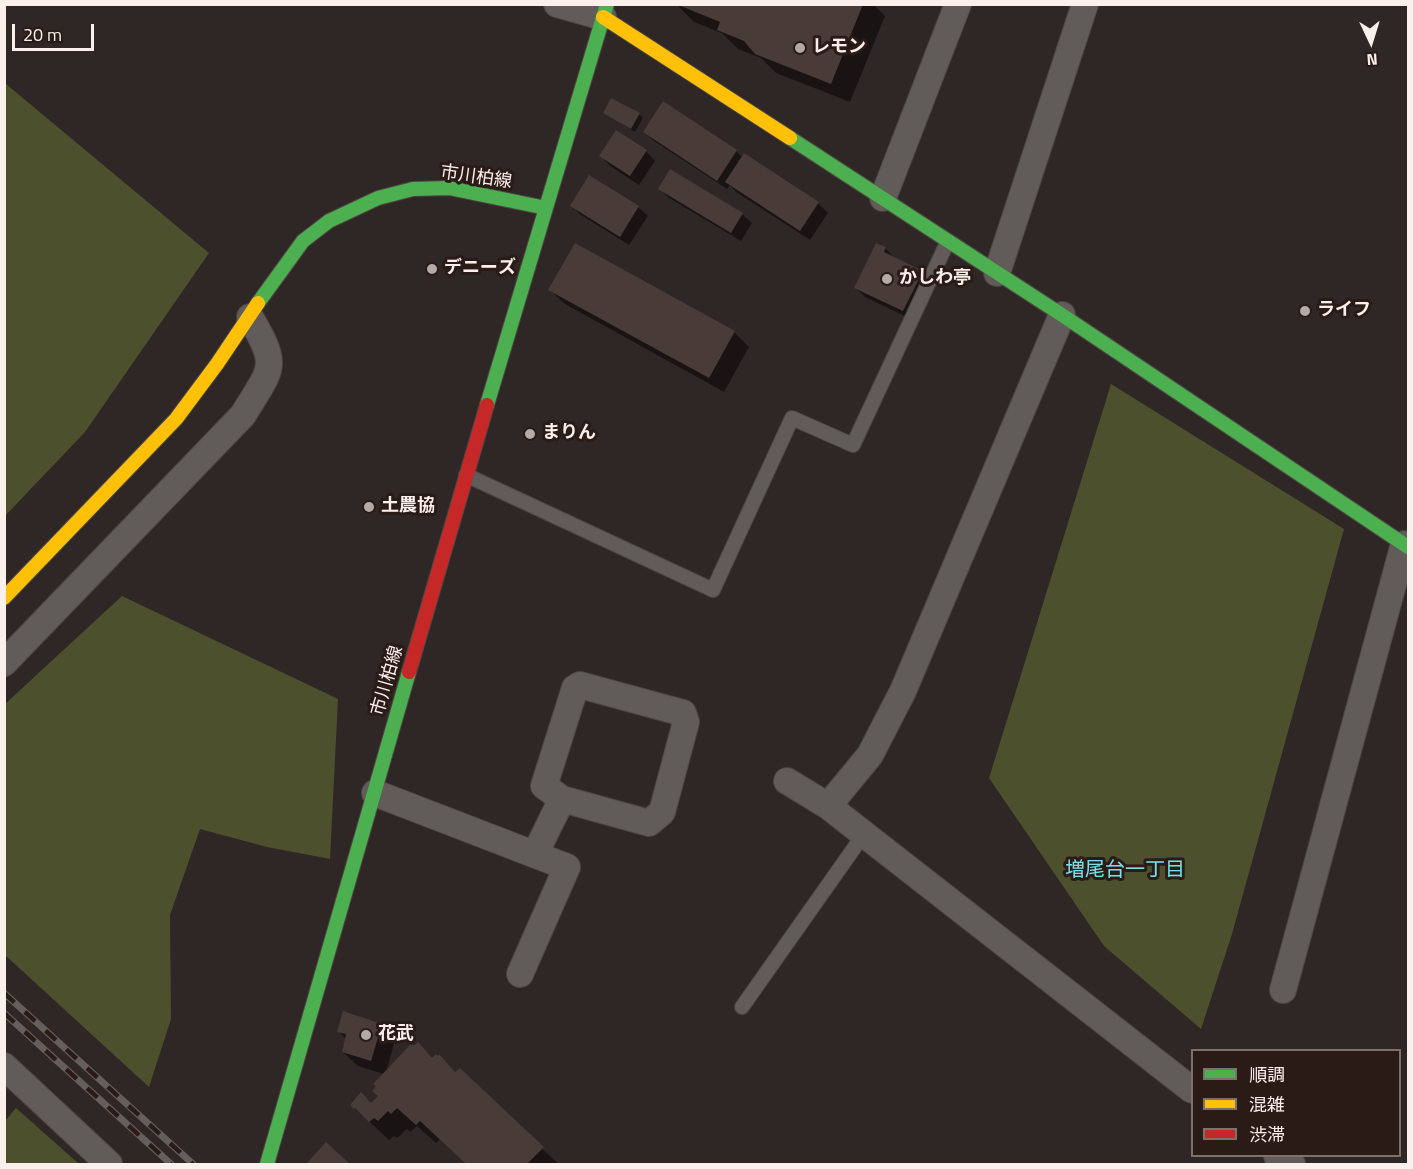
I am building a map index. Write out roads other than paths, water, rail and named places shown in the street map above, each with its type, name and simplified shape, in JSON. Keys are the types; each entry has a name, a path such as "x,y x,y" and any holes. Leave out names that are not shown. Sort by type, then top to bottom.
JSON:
{"main road":[{"path":"605,11 1406,545"},
{"name":"市川柏線","path":"267,1164 466,475 605,11"},
{"name":"市川柏線","path":"4,598 176,419 303,241 329,221 378,198 413,189 448,188 546,208"}],"street":[{"path":"557,4 605,11"},
{"path":"883,198 958,4"},
{"path":"998,273 1085,4"},
{"path":"828,806 870,755 903,691 1062,315"},
{"path":"4,663 243,415 269,372 270,358 264,340 250,317"},
{"path":"1283,990 1406,545"},
{"path":"580,685 683,713 686,722 662,812 649,823 562,798 544,786 575,688 580,685"},
{"path":"787,781 828,806 1191,1089"},
{"path":"375,793 567,867 520,974"},
{"path":"535,854 562,798"},
{"path":"4,1066 109,1164"}],"lane":[{"path":"466,475 713,590 792,418 853,445 948,241"},
{"path":"742,1007 864,834"}],"railway":[{"path":"4,993 193,1164"},
{"path":"4,1013 171,1164"}],"place":[{"name":"レモン","path":"800,48"},
{"name":"デニーズ","path":"432,269"},
{"name":"かしわ亭","path":"887,279"},
{"name":"ライフ","path":"1305,311"},
{"name":"まりん","path":"530,434"},
{"name":"土農協","path":"369,507"},
{"name":"花武","path":"366,1035"}],"district":[{"name":"増尾台一丁目","path":"1125,871"}]}
